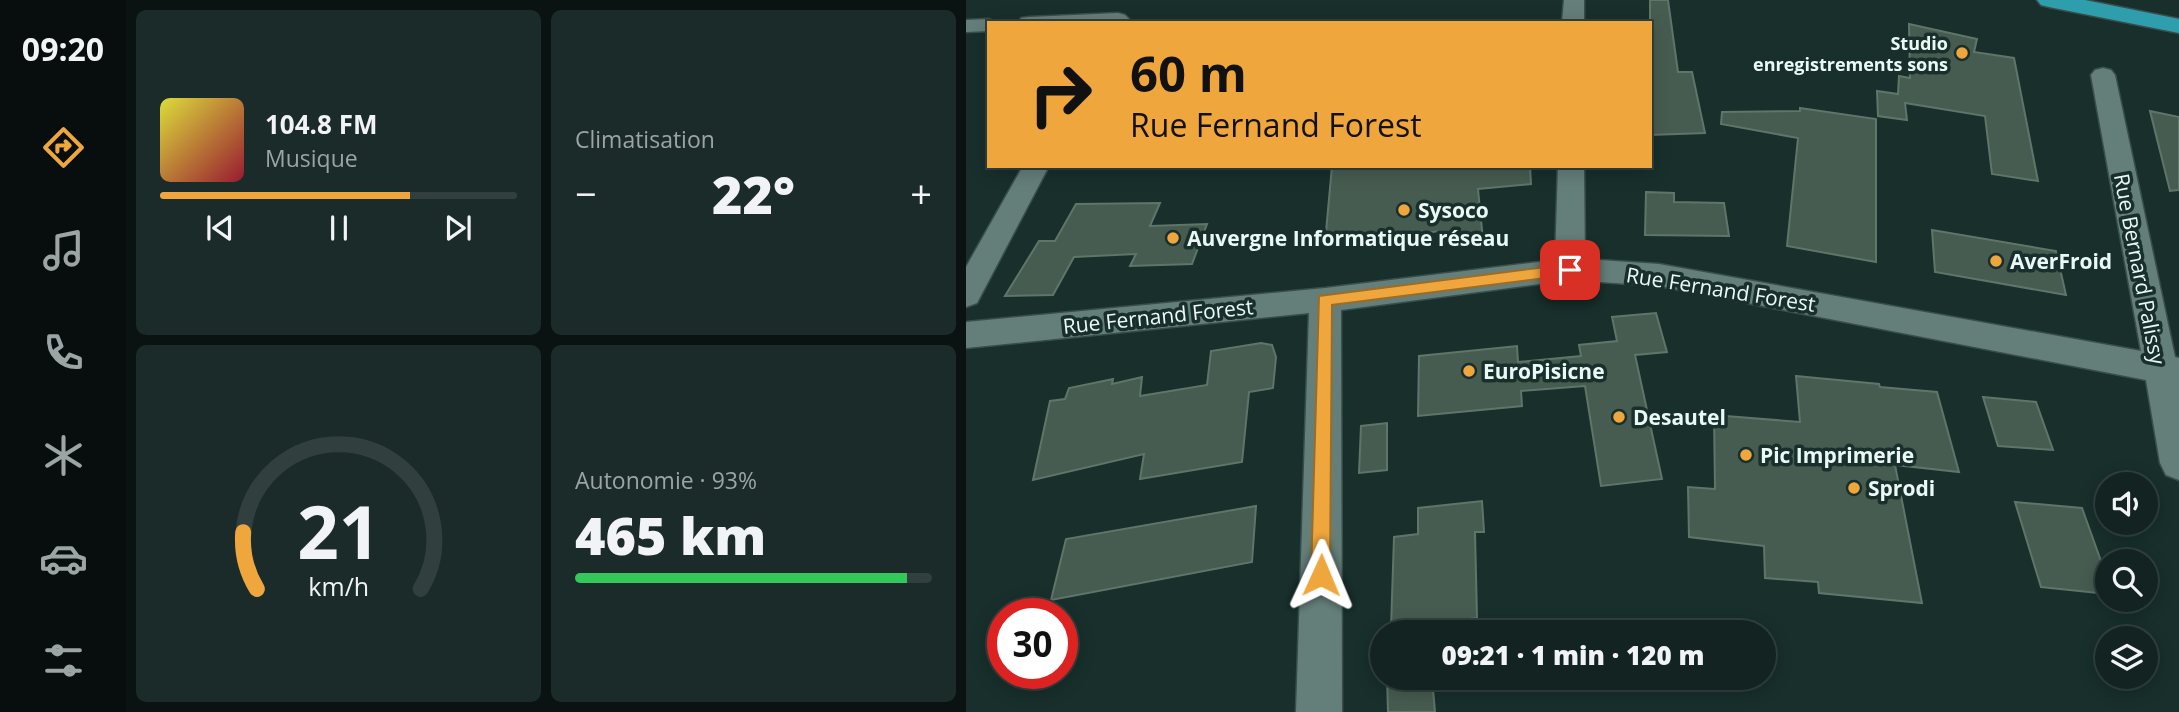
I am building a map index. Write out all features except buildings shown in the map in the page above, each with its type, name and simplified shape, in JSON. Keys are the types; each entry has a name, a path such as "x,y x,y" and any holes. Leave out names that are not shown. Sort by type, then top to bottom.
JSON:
{"highway":[{"path":"2049,0 2179,26"},
{"path":"2102,0 2179,15"}],"street":[{"path":"1573,21 1574,0"},
{"path":"1049,21 1121,14"},
{"path":"966,26 987,25"},
{"name":"Rue Bernard Palissy","path":"2103,75 2169,370 2179,463"},
{"path":"966,295 1035,168"},
{"path":"1570,270 1572,168"},
{"name":"Rue Fernand Forest","path":"966,335 1325,300 1570,270 1659,275 2169,370"},
{"path":"1319,712 1325,300"}],"place":[{"name":"Studio enregistrements sons","path":"1962,53"},
{"name":"Sysoco","path":"1404,210"},
{"name":"Auvergne Informatique réseau","path":"1173,238"},
{"name":"AverFroid","path":"1996,261"},
{"name":"EuroPisicne","path":"1469,371"},
{"name":"Desautel","path":"1619,417"},
{"name":"Pic Imprimerie","path":"1746,455"},
{"name":"Sprodi","path":"1854,488"}],"route":[{"path":"1321,575 1325,300 1570,270"}]}
